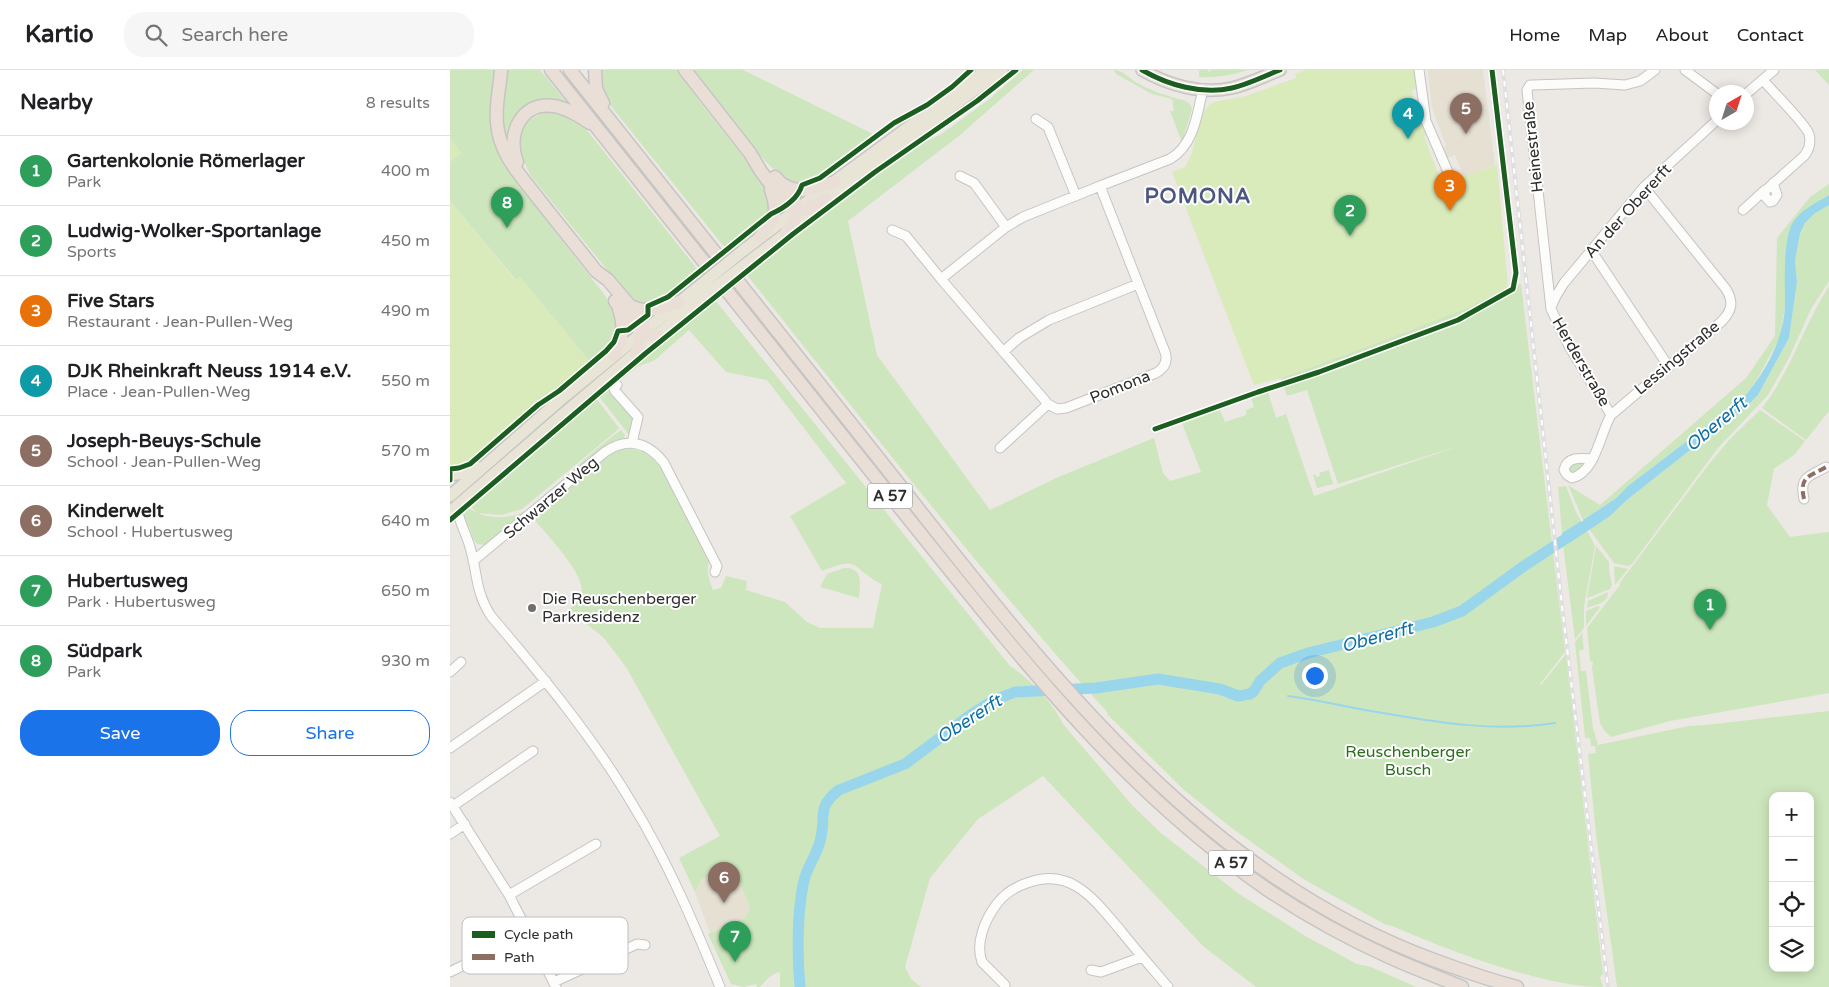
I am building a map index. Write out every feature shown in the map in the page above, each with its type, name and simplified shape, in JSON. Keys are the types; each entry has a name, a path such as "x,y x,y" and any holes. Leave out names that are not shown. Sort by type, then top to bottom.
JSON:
{"highway":[{"path":"501,70 496,113 498,134 511,163 596,271 604,286 624,305 634,326 649,335 658,336"},
{"name":"A 57","path":"552,70 888,493 1046,687 1137,783 1175,818 1218,853 1268,890 1301,911 1335,931 1391,958 1467,987"},
{"name":"A 57","path":"570,70 991,599 1080,704 1138,766 1224,841 1305,898 1408,951 1463,971 1517,987"},
{"path":"595,70 594,80 596,89 609,120"},
{"path":"685,70 773,180 794,199 796,215 786,233"},
{"path":"530,187 518,165 512,147 515,129 524,116 532,110 552,106 573,113 598,128"},
{"path":"773,180 800,191 810,190 834,182"},
{"path":"760,238 772,224 775,212 773,180"},
{"path":"796,210 807,210 827,199"},
{"path":"624,305 640,310 652,311 679,302"},
{"path":"614,355 621,342 624,305"},
{"path":"636,354 642,332"},
{"path":"1450,982 1462,987"}],"main road":[{"path":"454,509 658,336 701,292 723,274 744,250 986,70"},
{"path":"723,274 751,260 827,199 1002,70"},
{"path":"1142,70 1169,82 1203,89 1231,88 1280,70"},
{"path":"454,509 451,491 489,462 679,302 701,292"},
{"path":"450,475 464,474 489,462"}],"street":[{"path":"1419,70 1424,115 1448,172"},
{"name":"Heinestraße","path":"1551,309 1527,87 1537,84 1594,83 1625,85 1644,79 1655,70"},
{"path":"1685,70 1709,88"},
{"path":"1754,87 1774,70"},
{"path":"1743,210 1807,152 1810,141 1806,128 1763,80"},
{"path":"941,279 1006,227 1023,217 1170,159 1180,153 1186,146 1190,136 1203,89"},
{"path":"1036,119 1048,127 1076,196"},
{"name":"An der Obererft","path":"1551,309 1564,282 1644,187 1709,127"},
{"path":"960,176 974,183 1006,227"},
{"path":"1766,190 1764,195 1766,199 1770,202 1773,201 1777,196 1773,184"},
{"name":"Pomona","path":"1048,404 1057,408 1066,408 1156,373 1164,366 1166,360 1165,352 1100,186"},
{"name":"Lessingstraße","path":"1593,459 1606,423 1617,408 1669,367 1724,319 1731,308 1732,301 1726,289 1644,187"},
{"path":"892,230 906,236 1048,404 1000,448"},
{"path":"1591,250 1669,367"},
{"path":"1547,273 1555,280 1564,282"},
{"path":"1003,352 1019,338 1049,320 1138,284"},
{"name":"Herderstraße","path":"1551,309 1570,348 1611,415"},
{"path":"617,385 614,388 615,391 638,417 632,443 642,445 654,452 664,463 717,566 716,572"},
{"name":"Schwarzer Weg","path":"473,561 605,452 615,446 632,443"},
{"path":"1804,498 1802,487 1804,481 1828,470 1829,458"},
{"path":"454,509 464,530 473,561 477,586 486,608 546,681 601,755 633,804 665,864 720,987"},
{"path":"450,672 461,662"},
{"path":"450,748 546,681"},
{"path":"521,917 451,804 533,751"},
{"path":"450,834 465,824"},
{"path":"509,895 596,844"},
{"path":"1005,985 982,962 981,942 983,929 992,912 1008,893 1021,885 1041,879 1066,882 1086,892 1168,987"},
{"path":"628,948 637,944 645,945"},
{"path":"1091,970 1101,972 1142,957"},
{"path":"450,972 462,966"},
{"path":"555,984 576,974"}],"shaded area":[{"path":"1428,70 1483,70 1495,165 1464,177 1455,155 1445,159 1441,148 1446,146 1432,108"},
{"path":"732,866 750,907 745,918 710,933 695,893 702,879"}],"green space":[{"path":"450,70 497,70 492,111 532,197 544,218 604,294 617,315 617,329 612,339 599,355 590,362 520,277 516,280 450,201 450,162 461,153 450,139"},
{"path":"504,70 540,70 568,104 513,121 507,143 501,129"},
{"path":"600,70 678,70 700,102 764,184 770,195 770,212 766,217 725,248 610,105 601,89"},
{"path":"691,70 743,70 875,135 820,176 806,182 798,183 791,181 780,175 753,148"},
{"name":"Reuschenberger Busch","path":"1023,70 1034,70 960,135 848,221 877,355 990,510 1056,478 1154,438 1163,473 1170,481 1201,472 1182,423 1206,412 1220,410 1225,422 1246,415 1246,410 1254,407 1251,398 1268,392 1276,418 1286,414 1314,496 1462,445 1338,484 1307,390 1287,396 1281,378 1427,323 1512,286 1521,284 1565,652 1540,684 1566,654 1603,974 1600,977 1603,987 1567,984 1496,966 1384,924 1305,880 1233,829 1184,790 1107,714 969,552 747,275 831,209 920,144 940,135 987,101"},
{"path":"1114,70 1123,73 1147,88 1189,103 1192,109 1182,142 1170,111 1174,111 1172,99 1152,94 1116,74"},
{"path":"1208,70 1209,72 1212,70 1248,70 1224,76 1199,77 1199,71"},
{"path":"1305,70 1415,70 1418,89 1412,90 1414,109 1420,109 1429,134 1424,136 1442,184 1497,165 1508,287 1468,308 1281,378 1254,385 1172,172 1185,167 1192,153 1201,116 1209,105 1214,102 1246,96 1296,78 1295,74"},
{"path":"1815,70 1829,70 1829,85"},
{"path":"549,111 569,117 586,129 698,270 662,299 646,303 638,302 631,298 531,176 522,155 520,137 528,122"},
{"path":"450,139 461,153 450,162"},
{"path":"1829,184 1829,195 1803,212 1790,231 1785,270 1785,306 1780,337 1755,383 1742,399 1628,486 1615,499 1583,520 1568,485 1600,505 1746,378 1775,336 1777,238 1810,197"},
{"path":"450,201 515,280 520,277 590,362 543,399 473,459 458,466 450,466"},
{"path":"1829,205 1829,281 1811,309 1788,360 1768,395 1718,448 1632,564 1628,566 1614,563 1589,529 1609,517 1628,499 1758,395 1789,338 1797,282 1795,261 1800,235 1805,223 1814,214"},
{"path":"771,217 757,235 730,250"},
{"path":"1829,286 1829,411 1806,440 1762,408 1781,379"},
{"path":"715,300 1010,666 1048,700 1063,724 1132,805 1161,833 1239,894 1307,937 1357,964 1371,967 1416,987 1256,987 1203,946 1043,776 978,819 930,878 905,967 911,979 921,987 780,987 780,972 771,976 760,987 757,987 756,984 743,987 731,984 708,934 745,918 750,907 732,866 702,879 695,892 679,858 720,836 626,667 604,638 569,610 581,595 582,587 564,554 532,517 610,451 631,446 650,452 660,463 710,559 708,571 713,590 721,588 726,576 747,581 746,590 785,602 807,622 820,628 873,628 882,584 851,564 835,566 822,571 790,516 846,483 767,380 726,372 689,330 655,360 637,367 609,390 636,418 629,435 598,395"},
{"path":"595,397 619,428 614,433 522,509 501,515 477,513 470,506"},
{"path":"1760,410 1805,441 1795,454 1774,469 1767,505 1790,537 1829,532 1829,693 1670,721 1611,737 1600,723 1592,668 1593,662 1590,661 1587,628 1709,464 1730,439"},
{"path":"621,430 625,435 624,438 486,545 477,544 464,515 468,507 480,514 494,517 517,515 523,512 534,505 594,451"},
{"path":"1585,461 1587,463 1576,475 1568,474 1567,465"},
{"path":"1329,470 1333,484 1317,488 1313,475 1315,474 1316,477 1320,476 1319,473"},
{"path":"1566,486 1581,521 1562,533 1558,487"},
{"path":"1587,530 1595,546 1584,607 1584,628 1575,639 1563,545"},
{"path":"1596,546 1609,562 1612,585 1610,589 1587,598"},
{"path":"1614,566 1628,569 1615,585"},
{"path":"844,568 850,568 858,573 860,582 859,598 820,587 827,574"},
{"path":"1608,592 1604,601 1587,608 1588,601"},
{"path":"1598,606 1600,607 1586,626 1586,611"},
{"path":"1582,633 1584,649 1579,651 1581,671 1586,671 1593,728 1598,745 1689,726 1829,711 1829,987 1617,987 1596,834 1588,754 1596,753 1595,746 1591,746 1590,738 1585,738 1575,642"}],"water":[{"path":"1829,195 1829,205 1814,214 1805,223 1800,234 1795,261 1797,282 1789,338 1758,395 1628,499 1609,517 1589,529 1583,520 1615,499 1628,486 1742,399 1766,367 1782,329 1788,234 1798,216 1813,204"},
{"path":"1581,521 1587,530 1563,545 1562,533"}],"waterway":[{"name":"Obererft","path":"800,987 798,931 802,889 820,841 824,808 827,802 839,790 905,764 972,714 992,701 1015,692 1096,688 1158,679 1220,689 1238,696 1250,694 1260,681 1280,663 1308,653 1433,622 1462,611 1524,566 1599,517"},
{"path":"1288,696 1447,723 1512,727 1555,723"}],"railway":[{"path":"1503,70 1562,606 1608,987"}],"marked path":[{"path":"1804,499 1804,481 1810,475 1826,467"}],"cycle path":[{"path":"450,480 450,469 470,464 538,405 559,391 606,351 614,342 618,331 628,330 648,315 648,306 668,297 771,214 790,202 797,195 802,185 820,178 894,123 927,105 971,70"},
{"path":"450,520 646,353 793,234 875,172 977,101 1016,70"},
{"path":"1142,70 1174,84 1209,90 1232,88 1280,70"},
{"path":"1155,429 1319,372 1458,320 1513,289 1516,273 1492,70"}],"place":[{"name":"Joseph-Beuys-Schule","path":"1466,134"},
{"name":"DJK Rheinkraft Neuss 1914 e.V.","path":"1408,139"},
{"name":"Five Stars","path":"1450,211"},
{"name":"Südpark","path":"507,228"},
{"name":"Ludwig-Wolker-Sportanlage","path":"1350,236"},
{"name":"Die Reuschenberger Parkresidenz","path":"532,608"},
{"name":"Gartenkolonie Römerlager","path":"1710,630"},
{"name":"Kinderwelt","path":"724,903"},
{"name":"Hubertusweg","path":"735,962"}],"district":[{"name":"POMONA","path":"1198,196"}]}
